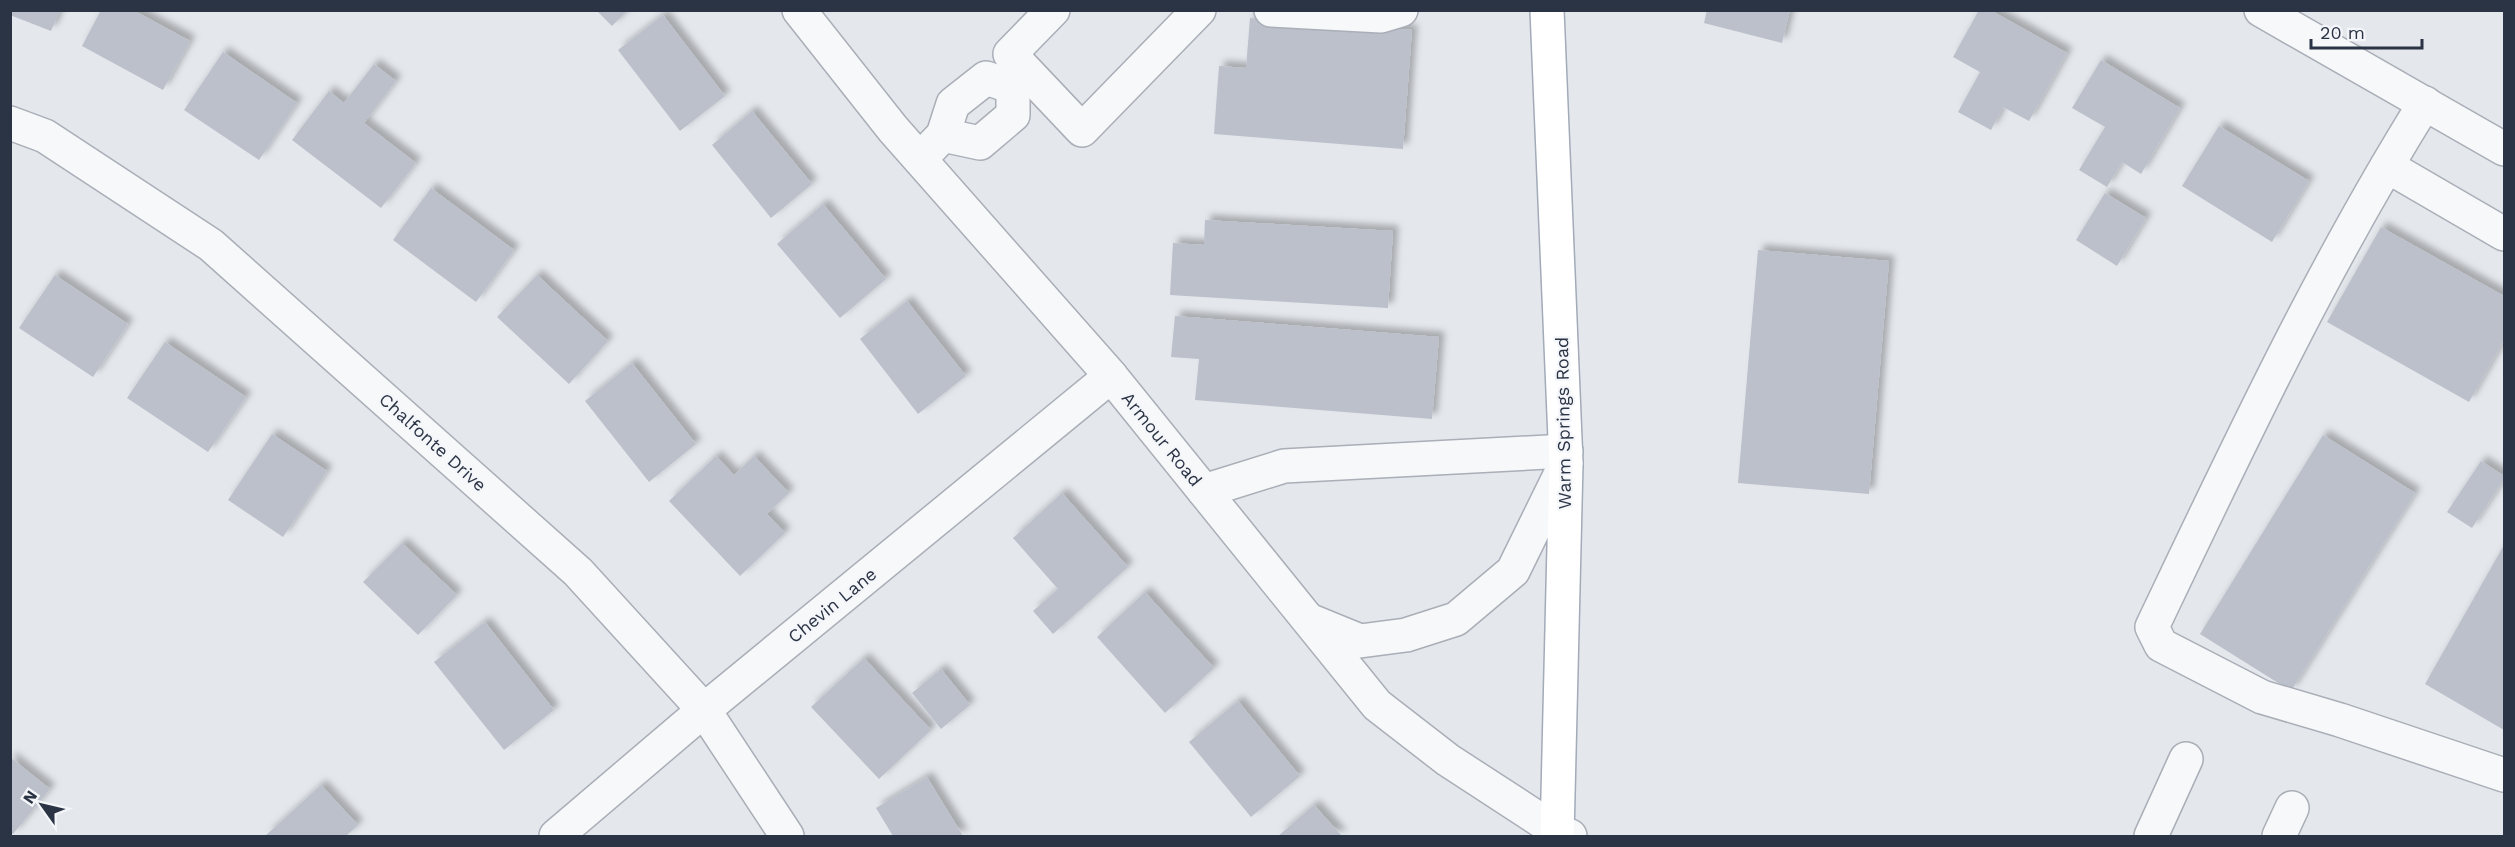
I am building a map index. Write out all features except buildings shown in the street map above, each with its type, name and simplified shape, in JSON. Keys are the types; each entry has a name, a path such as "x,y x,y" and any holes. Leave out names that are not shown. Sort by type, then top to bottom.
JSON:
{"main road":[{"name":"Warm Springs Road","path":"1547,10 1566,457 1561,835"}],"street":[{"name":"Armour Road","path":"799,10 920,159 1111,376 1377,705 1448,760 1561,835"},
{"path":"1053,10 1010,54 1020,79 1082,130 1198,10"},
{"path":"1271,10 1382,16 1401,10"},
{"path":"2261,10 2505,149"},
{"path":"920,159 943,135 953,104 986,78 1020,79"},
{"path":"943,135 980,142 1013,115 1020,79"},
{"path":"2425,103 2322,278 2268,384 2152,627 2162,645 2262,698 2340,720 2505,776"},
{"name":"Chalfonte Drive","path":"10,123 45,136 211,245 578,572 704,710 787,837"},
{"path":"2387,166 2505,234"},
{"name":"Chevin Lane","path":"556,837 704,710 1111,376"},
{"path":"1204,491 1284,466 1566,457 1513,571 1456,619 1406,635 1360,640 1308,620"},
{"path":"2151,837 2186,759"},
{"path":"2278,837 2292,807"}]}
